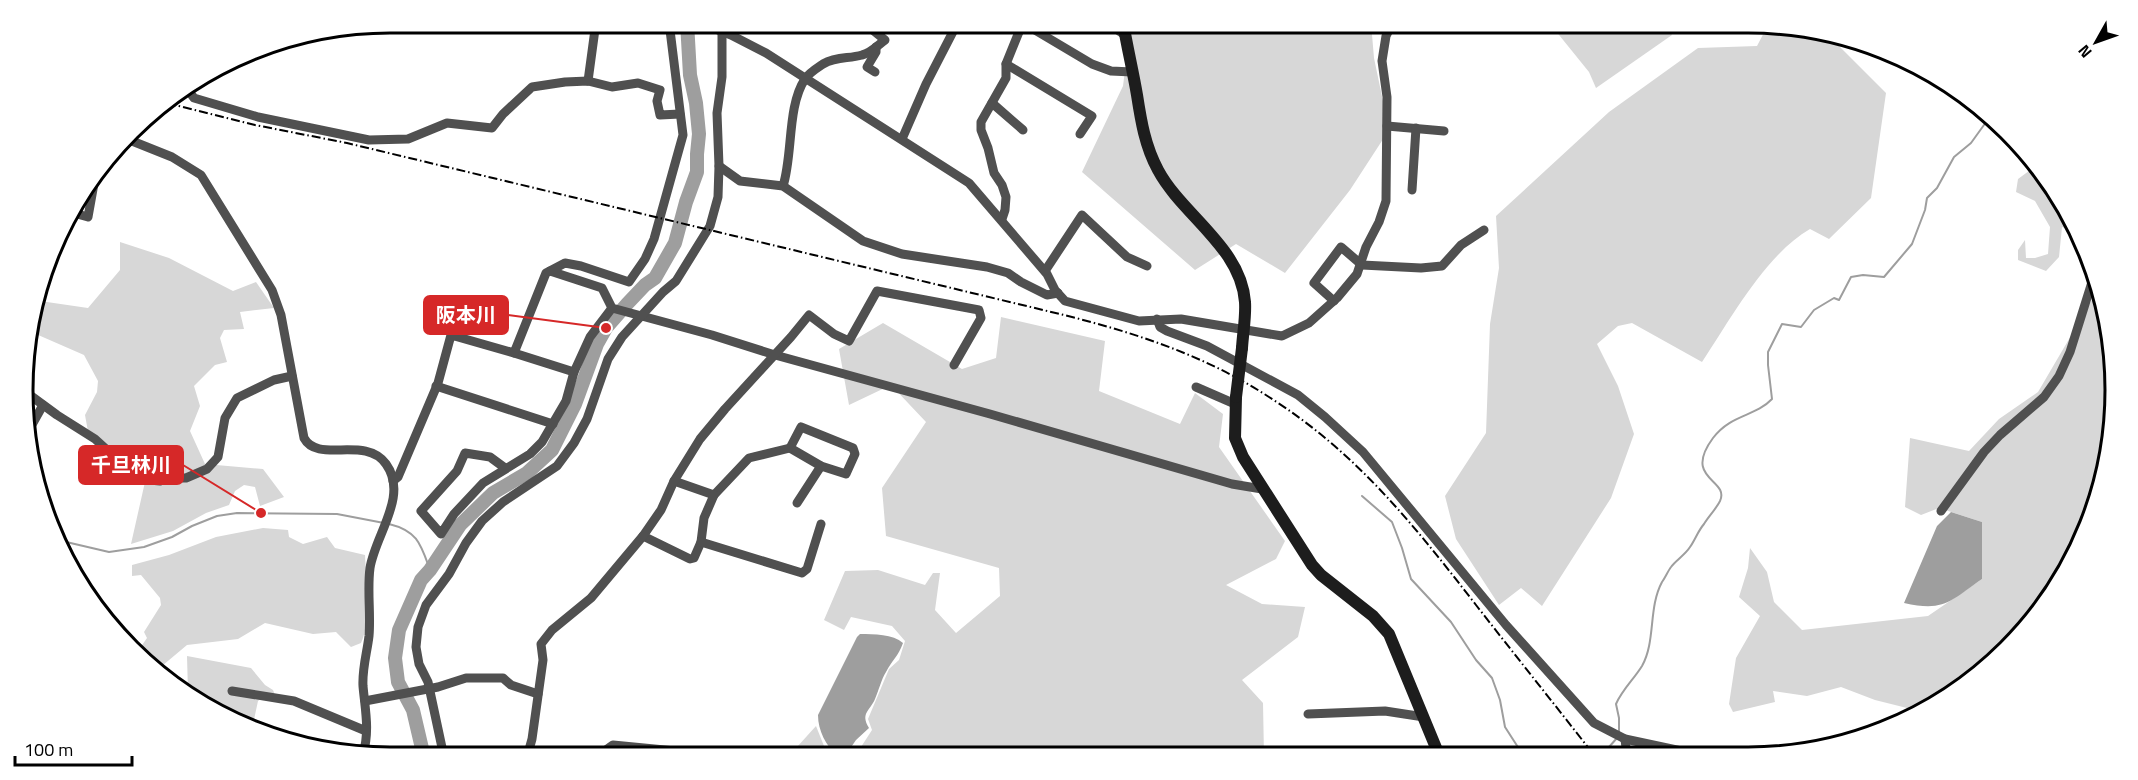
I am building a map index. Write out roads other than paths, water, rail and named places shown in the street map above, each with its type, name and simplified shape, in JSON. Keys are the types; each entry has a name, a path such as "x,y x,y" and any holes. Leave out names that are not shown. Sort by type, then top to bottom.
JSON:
{"street":[{"path":"588,81 595,33"},
{"path":"514,353 546,273 565,263 629,282 635,276 654,239 683,135 670,33"},
{"path":"441,747 416,647 418,627 426,604 449,574 466,543 482,521 503,502 557,466 574,443 587,419 608,359 622,337 676,281 710,226 718,197 717,113 722,77 722,33"},
{"path":"724,33 753,45 969,183 1045,271 1065,301 1139,321 1181,319 1282,336 1309,323 1334,301 1357,274 1362,265 1366,247 1379,222 1386,201 1388,97 1382,61 1388,33"},
{"path":"783,186 791,145 793,111 805,79 813,71 832,60 845,56 861,56 876,47 885,40 876,33"},
{"path":"902,139 926,84 952,33"},
{"path":"1002,219 1006,197 1002,185 993,173 988,148 981,130 981,122 1006,78 1006,64 1019,33"},
{"path":"1040,33 1092,64 1111,71 1132,72"},
{"path":"1125,33 1144,134 1157,168 1178,198 1226,254 1240,279 1245,300 1235,438 1243,457 1290,534 1316,571 1373,616 1389,634 1436,747"},
{"path":"875,72 867,68 876,52 876,47"},
{"path":"1006,64 1092,117 1080,134"},
{"path":"191,94 194,98 258,117 369,140 408,139 447,123 492,128 503,114 532,87 565,82 588,81 612,87 638,83 660,90 657,101 660,115 680,114"},
{"path":"992,103 1023,130"},
{"path":"1387,126 1444,131"},
{"path":"1412,190 1416,129"},
{"path":"135,141 182,162 201,175 272,290 281,315 307,444 313,448 350,448 375,454 385,463 393,481 394,493 390,510 370,570 369,637 363,685 366,701 364,746"},
{"path":"719,166 740,181 783,186 863,241 902,254 987,267 1008,273 1047,295 1058,293"},
{"path":"79,215 88,217 92,193"},
{"path":"1045,271 1083,215 1127,257 1147,266"},
{"path":"1334,301 1314,283 1341,247 1362,265 1421,268 1442,266 1461,245 1484,230"},
{"path":"550,271 602,288 612,308 640,317 712,335 775,355 1232,484 1262,489"},
{"path":"1941,511 1984,452 2044,397 2059,376 2070,352 2090,288"},
{"path":"530,747 543,660 541,644 552,630 591,598 643,536 661,510 674,481 713,422 809,315 849,341 877,291 979,310 981,318 954,365"},
{"path":"505,468 489,457 465,453 457,471 421,511 441,534 454,514 483,483 530,454 542,442 566,401 574,372 591,337 612,308"},
{"path":"1157,319 1160,327 1167,331 1207,346 1298,395 1333,424 1363,452 1506,625 1594,723 1625,740 1662,747"},
{"path":"393,481 398,477 436,386 451,334 574,372"},
{"path":"33,397 95,439 139,479 147,481 178,479 196,475 207,470 214,463 220,450 225,418 237,398 274,380 292,375"},
{"path":"436,386 553,424"},
{"path":"1196,387 1236,400"},
{"path":"35,420 44,405"},
{"path":"643,536 690,559 694,558 701,542 704,518 714,495 749,458 790,448 821,466 846,474 855,454 852,448 801,427 790,448"},
{"path":"797,503 821,466"},
{"path":"674,481 714,495"},
{"path":"701,542 802,573 807,569 821,524"},
{"path":"366,701 438,687 466,678 487,677 503,678 511,685 538,694"},
{"path":"232,692 294,701 366,731"},
{"path":"1308,714 1385,711 1424,717"},
{"path":"1625,740 1626,747"},
{"path":"610,747 613,745 634,747"}],"waterway":[{"path":"422,747 413,710 398,682 395,658 399,630 421,580 460,525 493,493 527,473 552,450 575,404 597,344 606,328 645,285 655,278 675,243 697,172 699,134 690,75 688,33"},
{"path":"1619,732 1616,704 1642,666 1646,656 1655,603 1662,582 1673,564 1688,550 1720,501 1719,488 1704,471 1702,462 1713,438 1727,424 1758,409 1772,399 1768,352 1782,324 1801,327 1814,310 1834,298 1839,300 1851,277 1863,275 1884,277 1912,244 1925,210 1927,198 1937,188 1954,157 1971,143 1985,124"},
{"path":"1362,496 1392,522 1411,579 1451,622 1476,660 1492,678 1500,700 1505,727 1518,747"},
{"path":"67,542 109,552 144,547 217,516 237,513 337,514 384,523"},
{"path":"389,524 399,527 417,540 430,570"},
{"path":"1609,747 1617,738"}],"railway":[{"path":"176,105 255,125 347,143 1064,315 1144,338 1221,369 1301,419 1357,466 1429,546 1588,747"}],"place":[{"name":"阪本川","path":"606,328"},
{"name":"千旦林川","path":"261,513"}]}
